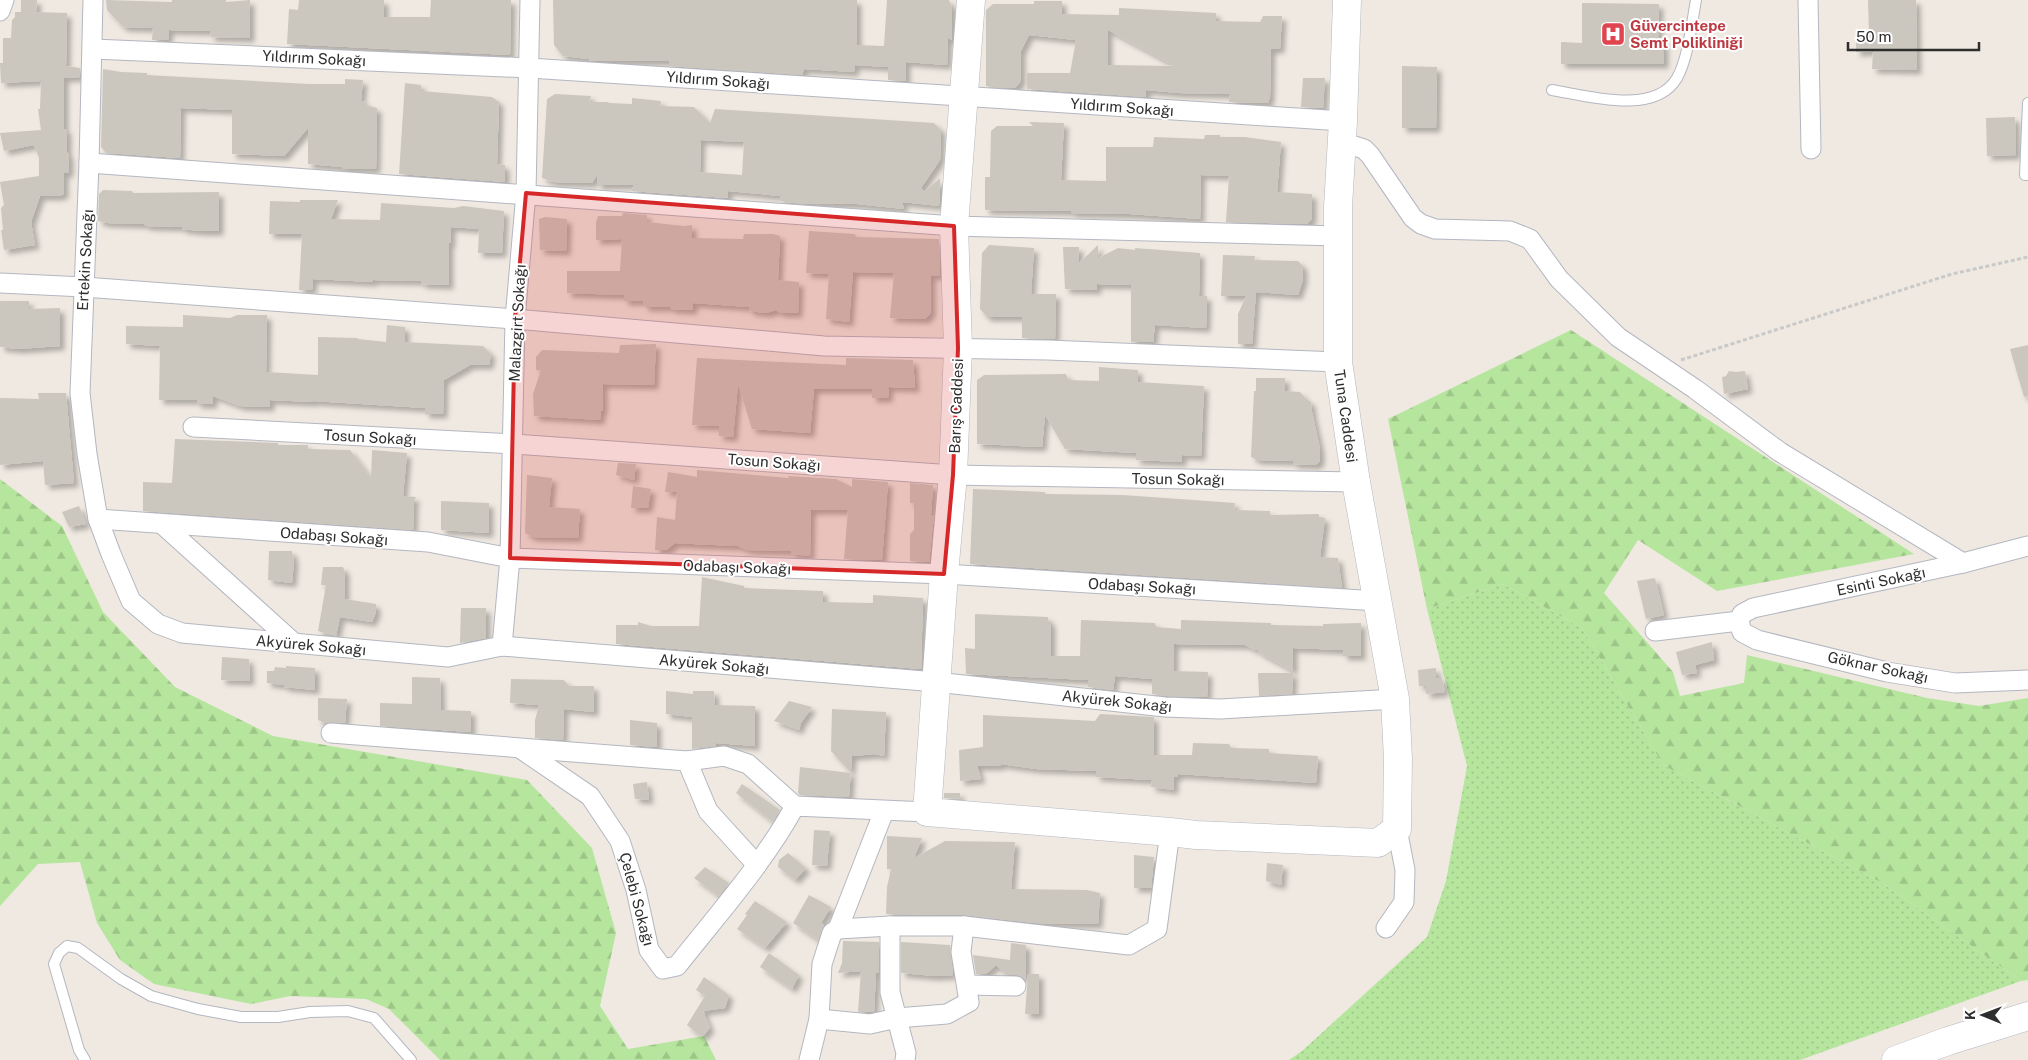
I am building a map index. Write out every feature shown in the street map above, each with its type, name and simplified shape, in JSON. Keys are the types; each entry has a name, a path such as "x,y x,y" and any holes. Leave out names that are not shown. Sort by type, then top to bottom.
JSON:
{"street":[{"path":"0,11 4,0"},
{"name":"Ertekin Sokağı","path":"93,0 80,392 87,454 98,519"},
{"name":"Malazgirt Sokağı","path":"502,646 510,558 514,444 515,320 526,193 530,0"},
{"name":"Barış Caddesi","path":"927,812 953,475 958,348 954,226 970,0"},
{"name":"Tuna Caddesi","path":"1347,0 1338,236 1338,362 1356,482 1394,699 1398,758 1397,830"},
{"path":"1808,0 1811,149"},
{"name":"Yıldırım Sokağı","path":"92,49 528,68 964,96 1343,131 1370,154 1413,218 1421,224 1435,229 1510,231 1530,239 1559,279 1618,337 1695,389 1780,452 1963,563"},
{"path":"89,163 526,193 954,226 1338,236"},
{"path":"0,283 515,320 824,346 1048,350 1338,362"},
{"name":"Tosun Sokağı","path":"192,427 514,444 953,475 1356,482"},
{"name":"Odabaşı Sokağı","path":"98,519 428,542 510,558 944,574 1378,601"},
{"name":"Akyürek Sokağı","path":"98,519 110,554 131,601 158,624 182,633 448,657 502,646 936,682 1165,707 1220,709 1394,699"},
{"path":"162,524 294,643"},
{"name":"Esinti Sokağı","path":"1739,621 1742,614 1753,608 1963,563 2028,546"},
{"path":"1655,630 1739,621"},
{"name":"Göknar Sokağı","path":"1739,621 1742,632 1757,640 1887,672 1955,683 2028,680"},
{"name":"Çelebi Sokağı","path":"331,734 687,761 724,756 748,764 795,806 780,834 677,966 663,969 649,950 636,890 620,842 590,796 521,749"},
{"path":"687,761 708,811 757,865"},
{"path":"795,806 927,812 1196,835 1378,843 1397,830 1405,870 1404,902 1386,928"},
{"path":"838,930 884,811"},
{"path":"809,1060 819,1019 822,964 832,933 838,930 890,926 964,926 1129,945 1157,929 1170,832"},
{"path":"890,926 890,992 906,1052 905,1060"},
{"path":"819,1019 870,1024 897,1018 947,1014 969,1002 961,952 964,926"},
{"path":"967,985 1016,986"},
{"path":"1896,1060 1948,1041 2028,1016"}],"lane":[{"path":"1552,90 1626,101 1652,97 1665,92 1680,70 1696,0"},
{"path":"2028,103 2025,175 2028,175"},
{"path":"85,1060 79,1050 54,964 59,953 67,946 78,948 122,979 152,996 198,1009 241,1017 278,1017 310,1012 348,1011 374,1018 412,1060"}],"path":[{"path":"1661,366 1952,274 2028,257"}],"highlighted area":[{"path":"526,193 954,226 958,348 953,475 944,574 510,558 515,319"}],"green space":[{"path":"1571,330 1914,554 1717,591 1638,540 1604,593 1673,672 1680,696 1744,683 1747,655 1927,698 1979,706 2028,698 2028,980 2021,981 1884,884 1663,765 1582,628 1503,584 1427,609 1388,419"},
{"path":"0,479 62,526 103,612 175,687 273,736 527,780 592,848 616,933 600,1006 628,1049 704,1036 716,1060 440,1060 389,1009 366,999 290,996 251,1004 154,984 120,960 97,923 80,862 38,864 0,906"},
{"path":"1503,584 1582,628 1663,765 1884,884 2021,981 1800,1060 1289,1060 1302,1051 1427,937 1446,881 1467,766 1427,609"}],"building":[{"path":"21,0 37,0 36,12 67,13 66,66 80,68 80,77 64,78 64,129 67,129 69,173 64,173 64,194 59,196 40,196 31,222 35,245 4,250 1,230 3,230 1,208 4,205 0,182 39,176 39,158 34,145 4,151 0,133 41,130 38,109 40,109 41,81 1,83 0,63 3,63 3,38 11,38 12,20 15,17 15,12 21,12"},
{"path":"106,0 172,2 172,0 226,0 226,2 250,0 250,38 211,37 210,31 169,30 168,40 152,40 153,28 123,27 107,10"},
{"path":"299,0 384,0 384,17 430,17 431,0 511,0 510,55 287,44 289,9 298,10"},
{"path":"553,0 857,0 857,45 884,46 887,0 949,0 952,7 952,40 948,38 947,65 906,62 906,81 888,80 888,67 855,65 854,72 804,69 802,75 669,66 669,61 589,61 589,59 563,56 554,45"},
{"path":"1868,0 1916,0 1917,70 1872,69 1873,51 1856,52 1856,34 1869,34"},
{"path":"1034,1 1062,1 1062,14 1119,15 1119,8 1216,13 1216,21 1260,22 1263,16 1282,16 1280,49 1271,49 1270,97 1268,103 1229,102 1230,94 1146,90 1146,97 1027,89 1027,73 1070,73 1076,40 1029,35 1021,51 1021,81 1015,88 986,86 986,10 993,4 1034,4","holes":["1108,30 1175,66 1108,65"]},
{"name":"Güvercintepe Semt Polikliniği","path":"1582,3 1659,4 1658,43 1664,43 1664,64 1561,64 1561,42 1582,43"},
{"path":"1402,66 1437,67 1436,128 1402,128"},
{"path":"103,69 147,73 147,75 309,84 345,84 345,79 363,80 361,101 366,102 366,105 377,108 376,169 342,169 342,167 308,164 308,128 284,156 232,154 232,110 181,108 180,158 106,153 101,147"},
{"path":"1303,78 1325,78 1323,108 1301,107"},
{"path":"405,83 421,85 421,91 492,97 499,102 497,164 505,165 505,182 399,174"},
{"path":"555,94 591,96 589,102 632,104 632,98 661,101 660,106 694,107 710,123 715,109 934,123 941,130 940,160 921,188 924,192 940,178 940,203 938,204 940,206 902,202 904,209 857,204 793,203 780,201 781,196 728,191 728,198 631,191 634,185 597,185 597,175 592,183 553,182 542,178 547,99","holes":["701,140 744,142 742,175 700,172"]},
{"path":"2015,117 2016,155 1987,156 1986,118"},
{"path":"1029,122 1064,123 1061,180 1106,181 1106,147 1153,147 1154,137 1204,139 1205,135 1220,135 1220,137 1245,137 1281,142 1277,192 1312,194 1312,219 1307,224 1226,222 1229,176 1201,175 1200,219 1130,214 1071,213 1071,211 985,210 985,177 990,177 991,131 997,126 1033,126"},
{"path":"103,190 132,191 133,193 219,192 219,231 200,231 182,229 182,227 146,226 144,224 98,221 99,194"},
{"path":"300,200 338,200 331,219 380,220 381,203 454,208 463,206 504,211 502,253 478,253 479,229 451,227 449,285 421,284 422,281 373,280 373,282 313,279 312,290 299,290 302,234 269,234 270,201 300,202"},
{"path":"623,213 647,215 647,222 684,226 692,225 692,238 743,239 744,234 773,234 780,236 778,280 799,282 798,313 781,313 776,310 766,313 749,311 749,307 693,303 693,310 671,309 670,307 645,307 643,301 624,301 624,295 567,293 567,271 620,271 622,239 596,240 596,222 598,216 622,216"},
{"path":"545,217 567,219 566,251 540,250 539,219"},
{"path":"809,231 855,234 856,237 939,239 940,276 931,275 931,312 929,315 925,319 890,318 894,273 853,272 849,322 826,319 829,274 806,273"},
{"path":"989,245 1034,248 1031,294 1056,294 1055,339 1022,338 1022,317 987,317 980,309 982,253"},
{"path":"1098,245 1098,258 1118,248 1200,253 1199,296 1207,296 1206,328 1155,325 1153,342 1131,342 1131,285 1097,284 1097,290 1065,289 1063,247 1079,247 1078,264"},
{"path":"1223,255 1255,256 1254,260 1298,261 1303,266 1303,279 1298,295 1256,292 1252,344 1238,344 1238,314 1246,296 1221,296"},
{"path":"0,301 29,301 29,309 60,308 60,346 18,349 0,347"},
{"path":"183,315 230,318 237,315 267,315 266,372 318,375 318,337 357,338 386,342 387,325 405,327 405,342 483,346 491,354 489,365 470,365 444,380 443,414 425,414 425,408 313,401 270,400 270,407 240,406 213,396 213,404 197,404 197,400 159,400 160,346 126,344 126,326 183,327"},
{"path":"656,344 654,385 603,384 603,410 601,411 600,420 534,416 533,394 541,370 536,370 536,357 542,350 619,353 620,345"},
{"path":"2028,345 2028,396 2024,397 2010,349"},
{"path":"697,358 846,365 846,358 913,360 915,388 889,387 888,398 872,398 872,389 814,389 810,433 752,429 738,384 733,437 719,436 719,426 692,425"},
{"path":"1099,367 1138,370 1138,382 1204,386 1201,456 1182,455 1182,462 1136,460 1136,453 1065,449 1045,415 1042,447 977,444 977,380 984,375 1066,374 1068,380 1099,381"},
{"path":"1729,371 1745,371 1748,389 1724,394 1722,377 1726,376"},
{"path":"1256,378 1285,378 1285,391 1300,392 1311,402 1320,449 1320,461 1316,465 1293,464 1293,461 1257,460 1251,457"},
{"path":"38,393 66,393 74,483 45,485 43,461 0,465 0,398 39,399"},
{"path":"175,439 278,443 278,445 308,445 308,449 350,450 371,478 372,450 407,453 403,496 416,497 414,501 413,530 143,511 143,482 172,483"},
{"path":"618,463 636,464 634,480 616,475"},
{"path":"697,470 789,478 788,476 836,479 852,487 852,479 888,482 882,560 844,559 848,510 811,510 810,556 791,554 791,551 748,550 738,546 675,543 666,550 655,550 657,517 675,520 677,492 665,492 668,472 697,477"},
{"path":"527,475 552,478 549,507 580,509 578,538 533,537 525,533"},
{"path":"910,483 933,485 931,515 934,515 929,562 910,561 910,534 914,530 914,503 910,503"},
{"path":"633,486 651,489 648,508 631,508"},
{"path":"973,489 1045,492 1045,494 1123,495 1235,503 1234,510 1270,511 1270,515 1319,514 1319,517 1325,518 1320,557 1338,558 1342,588 970,564"},
{"path":"441,501 489,503 489,533 441,530"},
{"path":"79,506 86,524 69,527 62,512"},
{"path":"269,551 292,551 294,561 292,583 268,580"},
{"path":"323,567 343,567 345,572 345,599 376,604 376,612 372,622 340,617 336,636 318,631 326,585 321,585"},
{"path":"702,577 744,586 744,588 823,591 823,602 873,603 873,595 923,598 921,669 616,644 616,625 638,625 638,622 651,626 699,626"},
{"path":"1655,578 1664,615 1646,619 1637,581"},
{"path":"461,608 486,608 486,638 460,643"},
{"path":"975,614 1048,617 1048,621 1051,622 1051,656 1080,656 1081,620 1155,623 1156,627 1181,629 1181,620 1323,626 1323,624 1361,623 1361,656 1343,656 1343,650 1293,648 1293,671 1258,652 1258,649 1255,650 1245,645 1174,644 1174,671 1208,672 1207,697 1166,696 1152,694 1152,679 1115,676 1113,690 1088,687 1088,680 966,674 965,648 975,649"},
{"path":"1712,642 1714,660 1695,665 1697,673 1682,675 1676,652"},
{"path":"222,657 249,659 250,681 221,680"},
{"path":"286,666 315,668 315,690 284,687 284,685 267,683 267,671 274,671 275,667 286,668"},
{"path":"1436,668 1436,678 1442,678 1445,692 1426,694 1426,686 1419,686 1418,670"},
{"path":"1258,673 1293,673 1292,694 1259,696"},
{"path":"412,677 440,678 441,710 471,711 471,732 380,726 380,703 412,704"},
{"path":"511,679 564,680 569,686 594,686 594,712 564,709 563,740 535,738 535,720 539,705 510,703"},
{"path":"666,691 693,694 693,691 714,691 715,705 755,706 755,746 716,743 716,746 692,749 692,717 666,714"},
{"path":"318,698 347,699 345,723 325,723 318,720"},
{"path":"789,701 812,707 801,723 799,730 774,721"},
{"path":"832,709 886,712 884,756 875,754 852,756 851,773 831,751"},
{"path":"1100,714 1154,717 1154,755 1192,755 1193,743 1229,744 1231,748 1269,749 1269,753 1318,756 1316,783 1178,774 1178,776 1174,777 1174,790 1151,787 1152,780 1096,777 1096,771 1036,769 1001,764 1000,766 977,766 981,779 960,781 959,750 983,747 983,715 1095,721"},
{"path":"630,720 657,723 657,747 630,745"},
{"path":"800,767 851,773 849,797 800,795 798,793"},
{"path":"647,782 649,800 635,799 633,784"},
{"path":"742,784 780,810 773,822 736,793"},
{"path":"944,793 960,793 960,799 944,798"},
{"path":"814,830 830,831 827,866 812,865"},
{"path":"887,836 922,838 914,858 945,841 1015,842 1011,889 1087,890 1100,893 1098,924 1034,923 964,915 886,914 887,887 891,869 887,869"},
{"path":"788,853 806,868 795,880 778,867 779,860"},
{"path":"1134,855 1154,857 1151,888 1134,888"},
{"path":"1267,863 1283,865 1281,885 1266,881"},
{"path":"705,867 729,883 719,896 694,878"},
{"path":"809,895 831,907 821,923 824,925 818,940 793,923"},
{"path":"755,901 787,922 765,948 737,929"},
{"path":"843,941 879,942 879,973 876,973 874,1012 858,1012 861,971 838,973 842,963"},
{"path":"901,942 950,945 953,975 934,976 901,973"},
{"path":"1011,943 1026,945 1026,979 1017,975 1006,975 996,965 986,974 976,974 973,955 1010,960"},
{"path":"769,953 799,975 792,989 760,967"},
{"path":"1028,974 1039,974 1039,1014 1025,1014"},
{"path":"704,977 729,995 725,1008 703,1011 710,1028 702,1037 687,1025 705,996 696,990"}],"place":[{"name":"Güvercintepe Semt Polikliniği","path":"1613,34"}]}
